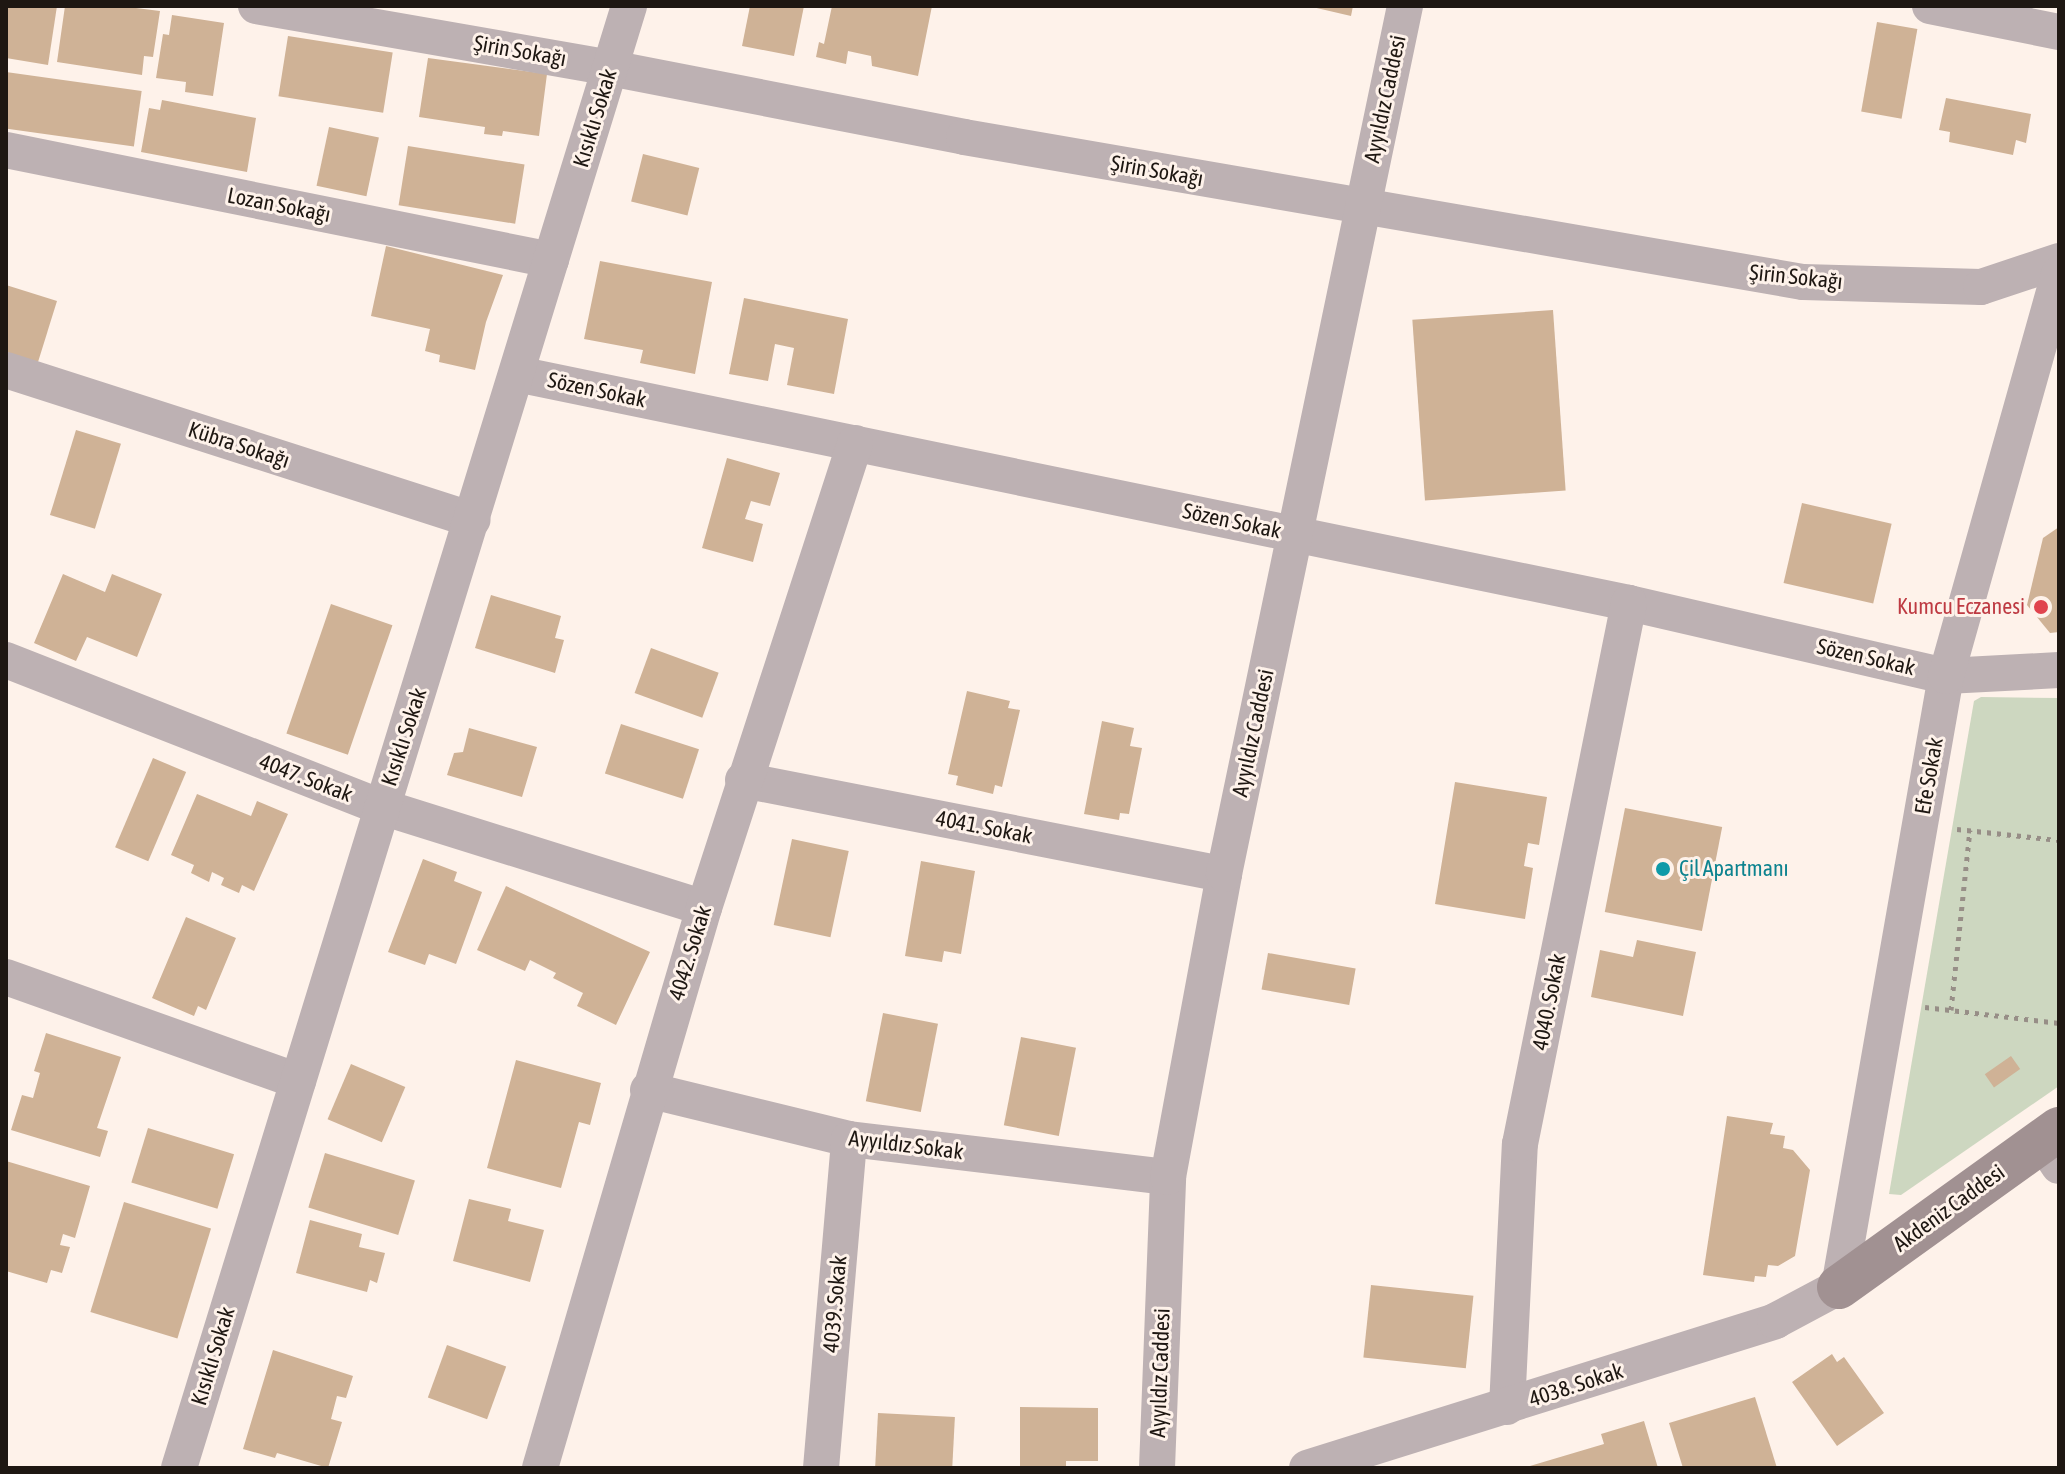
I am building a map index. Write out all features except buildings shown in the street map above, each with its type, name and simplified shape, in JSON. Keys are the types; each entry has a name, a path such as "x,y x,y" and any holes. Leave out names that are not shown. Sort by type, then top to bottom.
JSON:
{"main road":[{"name":"Akdeniz Caddesi","path":"1839,1287 2053,1145"}],"street":[{"name":"Şirin Sokağı","path":"256,6 610,68 964,137 1803,282 1981,287 2059,261"},
{"name":"Kısıklı Sokak","path":"179,1468 629,6"},
{"name":"Ayyıldız Caddesi","path":"1157,1468 1168,1177 1224,874 1405,6"},
{"path":"1930,6 2059,32"},
{"name":"Lozan Sokağı","path":"6,150 551,260"},
{"name":"Efe Sokak","path":"1839,1287 1946,676 2059,274"},
{"name":"Kübra Sokağı","path":"6,370 472,520"},
{"name":"Sözen Sokak","path":"517,374 1629,603 1946,676 2059,670"},
{"name":"4042. Sokak","path":"540,1468 648,1090 743,780 855,443"},
{"name":"4040. Sokak","path":"1507,1407 1520,1144 1629,603"},
{"name":"4047. Sokak","path":"6,660 382,807 704,908"},
{"name":"4041. Sokak","path":"743,780 1224,874"},
{"path":"9,989 298,1081"},
{"name":"Ayyıldız Sokak","path":"648,1090 849,1139 1168,1177"},
{"name":"4039. Sokak","path":"821,1468 849,1139"},
{"name":"4038. Sokak","path":"1307,1468 1775,1321 1839,1287"}],"path":[{"path":"1952,829 2059,840"},
{"path":"1951,1010 1970,830"},
{"path":"1922,1007 2059,1023"}],"green space":[{"path":"1981,697 2059,698 2059,1086 1901,1195 1889,1194 1974,701"}],"place":[{"name":"Kumcu Eczanesi","path":"2041,607"},
{"name":"Çil Apartmanı","path":"1663,869"}]}
